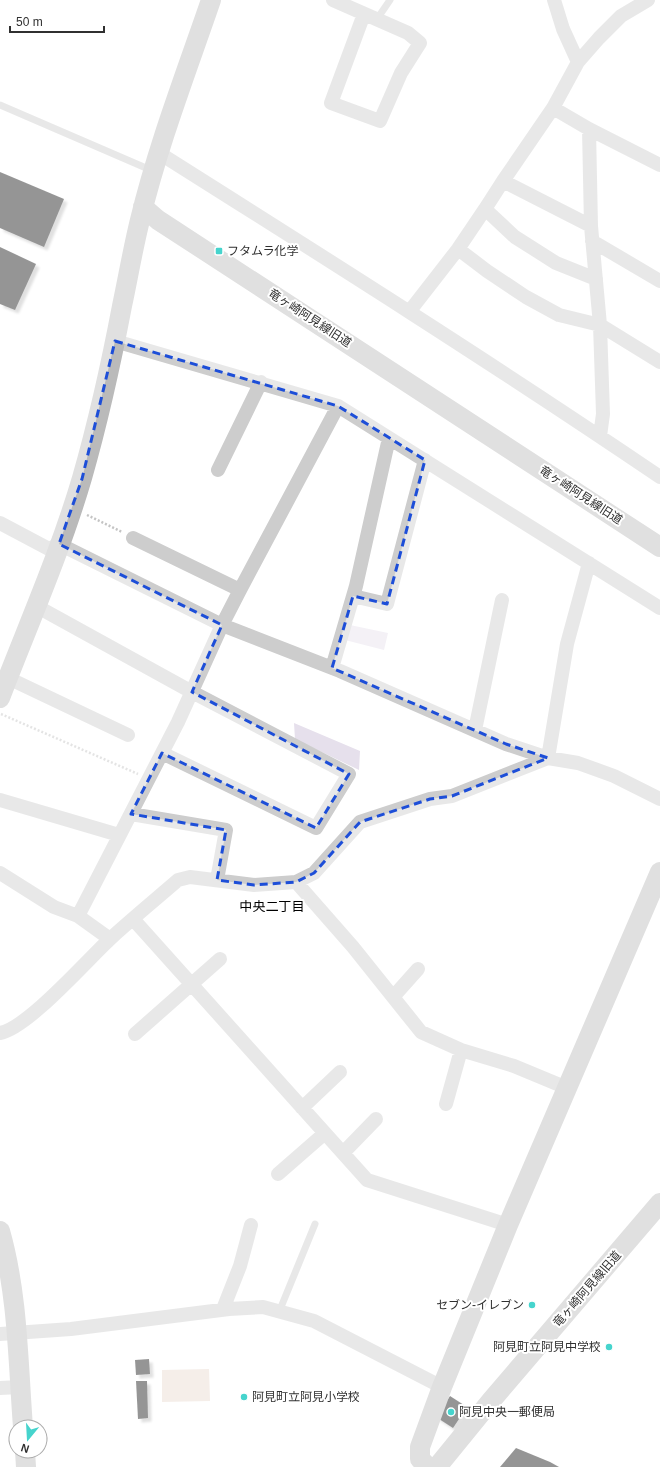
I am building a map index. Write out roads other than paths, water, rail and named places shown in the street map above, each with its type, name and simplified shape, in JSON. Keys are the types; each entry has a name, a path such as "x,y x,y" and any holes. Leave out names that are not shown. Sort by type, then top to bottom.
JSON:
{"street":[{"path":"0,698 36,606 82,479 94,434 115,341 143,207 156,162 211,0"},
{"path":"333,0 408,33 420,43 401,73 380,121 331,103 364,14"},
{"path":"554,0 563,29 578,62"},
{"path":"409,312 458,249 553,108 578,62 621,16 648,0"},
{"path":"553,108 589,129 660,165"},
{"path":"589,129 591,226 600,325 603,414 600,436"},
{"path":"156,162 409,312 600,436 660,477"},
{"path":"503,181 591,226"},
{"name":"竜ヶ崎阿見線旧道","path":"143,207 158,220 660,547"},
{"path":"485,209 515,237 556,263 596,279"},
{"path":"592,240 660,281"},
{"path":"458,249 526,298 559,315 600,325 660,362"},
{"path":"115,341 261,382 338,406 660,608"},
{"path":"218,470 261,382"},
{"path":"78,916 178,722 222,625 338,406"},
{"path":"332,668 353,596 389,438"},
{"path":"353,596 387,604 424,460"},
{"path":"0,523 49,549 59,544"},
{"path":"133,538 240,590"},
{"path":"59,544 222,625 332,668 506,744 548,758 578,763 614,776 660,799"},
{"path":"548,758 567,644 589,563"},
{"path":"475,730 502,600"},
{"path":"36,606 192,692 349,774 316,828 162,753"},
{"path":"8,678 128,735"},
{"path":"0,1033 21,1023 39,1008 110,939 178,880 190,877 254,885 296,882 314,873 360,822 430,799 452,796 548,758"},
{"path":"0,800 120,835"},
{"path":"131,814 226,830 217,880"},
{"path":"428,1467 420,1459 420,1447 442,1387 508,1225 660,872"},
{"path":"0,873 54,907 78,916 110,939"},
{"path":"296,882 353,947 421,1032 461,1050 514,1066 567,1088"},
{"path":"133,919 367,1180 508,1225"},
{"path":"135,1034 220,959"},
{"path":"393,997 418,969"},
{"path":"446,1104 461,1050"},
{"path":"302,1108 340,1072"},
{"path":"343,1153 376,1119"},
{"path":"278,1174 325,1133"},
{"name":"竜ヶ崎阿見線旧道","path":"437,1467 490,1402 660,1203"},
{"path":"223,1309 240,1266 252,1225"},
{"path":"0,1231 9,1264 8,1333 20,1387 22,1419"},
{"path":"8,1333 71,1329 223,1309 263,1307 314,1321 442,1387"},
{"path":"0,1388 20,1387"}],"lane":[{"path":"377,19 390,0"},
{"path":"0,105 156,162"},
{"path":"280,1312 315,1224"}],"place":[{"name":"フタムラ化学","path":"219,251"},
{"name":"セブン-イレブン","path":"532,1305"},
{"name":"阿見町立阿見中学校","path":"609,1347"},
{"name":"阿見町立阿見小学校","path":"244,1397"},
{"name":"阿見中央一郵便局","path":"451,1412"}],"district":[{"name":"中央二丁目","path":"272,906"}]}
